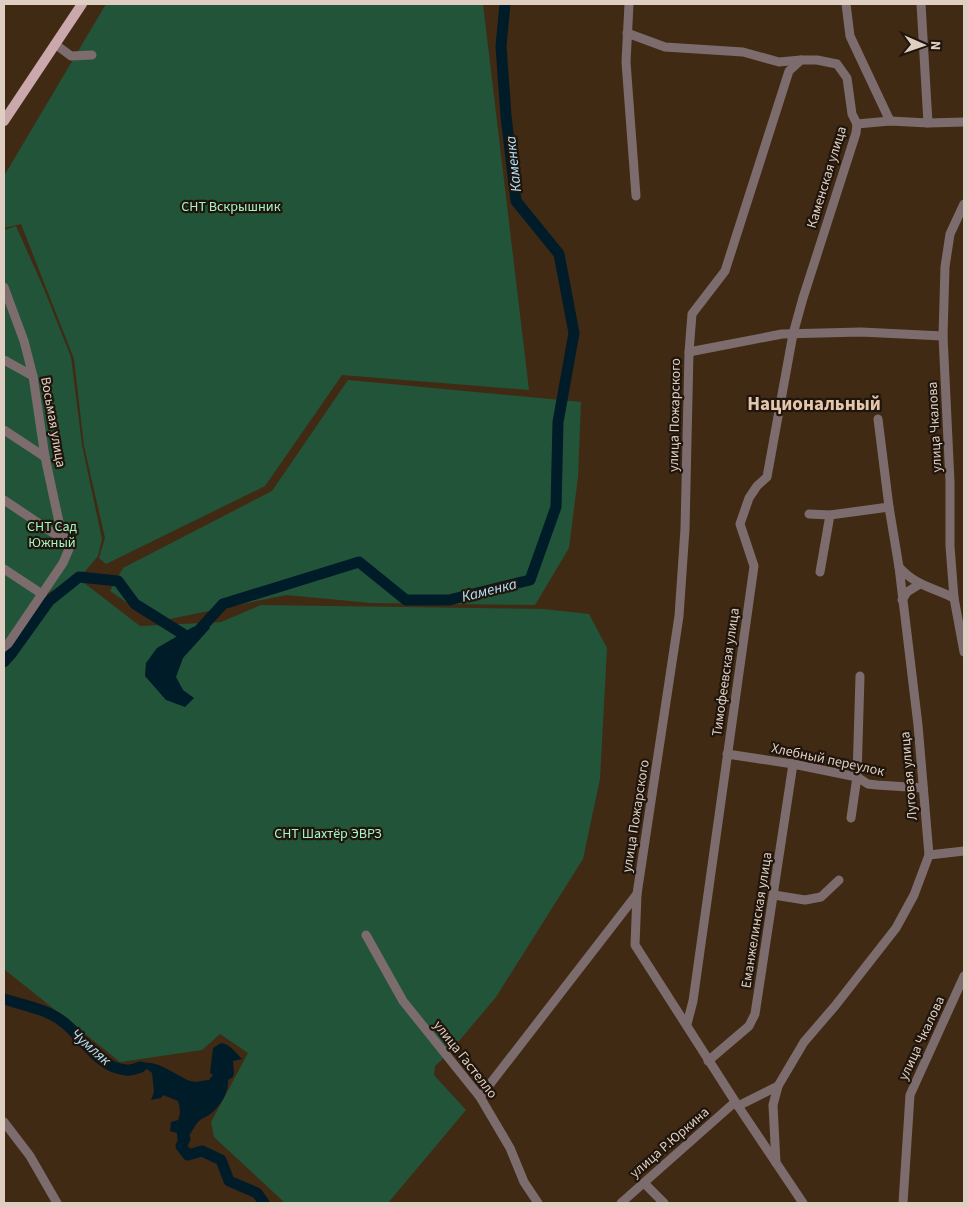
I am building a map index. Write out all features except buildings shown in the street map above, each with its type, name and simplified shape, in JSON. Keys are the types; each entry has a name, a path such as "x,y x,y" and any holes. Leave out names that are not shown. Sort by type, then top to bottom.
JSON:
{"main road":[{"path":"4,121 82,4"}],"street":[{"path":"629,4 626,62 636,196"},
{"path":"846,4 850,36 890,121"},
{"path":"921,4 928,123"},
{"path":"627,33 665,48 743,52 779,62 817,60 837,64 847,78 852,114 857,124"},
{"path":"55,44 71,56 92,55"},
{"name":"улица Пожарского","path":"737,1104 635,945 637,894 679,616 685,529 689,352 692,314 725,271 789,72 802,60"},
{"name":"Каменская улица","path":"793,334 857,124 890,121 964,122"},
{"name":"улица Чкалова","path":"964,204 950,234 945,267 943,336 950,482 950,546 954,598 964,646"},
{"name":"Восьмая улица","path":"4,287 24,341 33,376 45,457 59,522 68,543"},
{"path":"689,352 782,334 860,332 943,336"},
{"name":"Тимофеевская улица","path":"687,1024 694,1001 754,566 740,524 749,498 757,486 767,477 793,334"},
{"path":"4,360 33,376"},
{"name":"Луговая улица","path":"776,1163 774,1105 778,1086 804,1042 835,1006 896,928 914,895 928,855 918,725 899,567 878,419"},
{"path":"4,430 45,457"},
{"path":"4,500 68,543 69,549 63,563 5,645"},
{"path":"808,514 830,515 889,507"},
{"path":"820,572 830,515"},
{"path":"899,567 908,577 920,584 954,598"},
{"path":"4,569 42,594"},
{"path":"902,600 907,592 920,584"},
{"path":"851,818 857,777 860,676"},
{"name":"Хлебный переулок","path":"727,754 793,764 857,777 868,784 877,786 923,788"},
{"name":"Еманжелинская улица","path":"708,1061 749,1026 755,1014 793,764"},
{"path":"928,855 964,851"},
{"path":"774,895 805,900 821,897 839,880"},
{"name":"улица Пожарского","path":"480,1097 637,894"},
{"name":"улица Гастелло","path":"366,936 403,1001 480,1097 510,1148 524,1182 538,1203"},
{"name":"улица Чкалова","path":"903,1203 910,1095 964,976"},
{"path":"778,1086 737,1104 803,1203"},
{"name":"улица Р.Юркина","path":"621,1203 737,1104"},
{"path":"4,1122 30,1156 57,1203"},
{"path":"644,1183 664,1203"}],"green space":[{"name":"СНТ Вскрышник","path":"106,4 483,4 529,390 342,375 265,486 106,564 99,558 105,538 84,446 74,359 21,224 4,228 4,176"},
{"name":"СНТ Сад Южный","path":"16,226 71,357 82,445 102,539 98,556 82,575 48,593 4,656 4,230"},
{"path":"348,380 581,402 578,477 569,548 535,605 371,603 286,595 155,622 110,591 123,568 272,491"},
{"name":"СНТ Шахтёр ЭВРЗ","path":"79,579 140,626 221,622 261,605 543,609 589,614 607,648 600,779 583,859 496,997 449,1053 435,1066 434,1075 466,1110 388,1203 285,1203 214,1137 211,1122 248,1053 220,1034 202,1050 120,1062 4,969 4,658 49,595"}],"water":[{"path":"208,625 210,628 183,658 176,677 183,690 194,698 185,707 166,700 145,676 146,663 157,648 193,627"},
{"path":"221,1043 230,1047 242,1059 233,1061 233,1077 228,1080 227,1090 223,1099 213,1112 200,1120 196,1125 184,1145 188,1150 184,1154 177,1139 177,1133 170,1131 171,1122 178,1120 179,1117 178,1101 163,1095 161,1098 151,1100 154,1092 152,1073 147,1069 134,1075 125,1075 132,1065 146,1063 160,1066 190,1081 209,1080 213,1075 210,1073 213,1048"}],"waterway":[{"name":"Каменка","path":"4,662 49,601 79,577 118,581 135,604 191,639 223,604 359,562 406,600 449,600 530,580 556,507 558,422 574,333 559,254 516,201 506,116 501,46 505,4"},
{"name":"Чумляк","path":"4,999 56,1017 70,1028 98,1057 116,1068 132,1070 141,1067"},
{"name":"Чумляк","path":"185,1139 181,1146 188,1155 202,1151 221,1160 229,1181 257,1193 264,1203"}],"district":[{"name":"Национальный","path":"814,403"}]}
